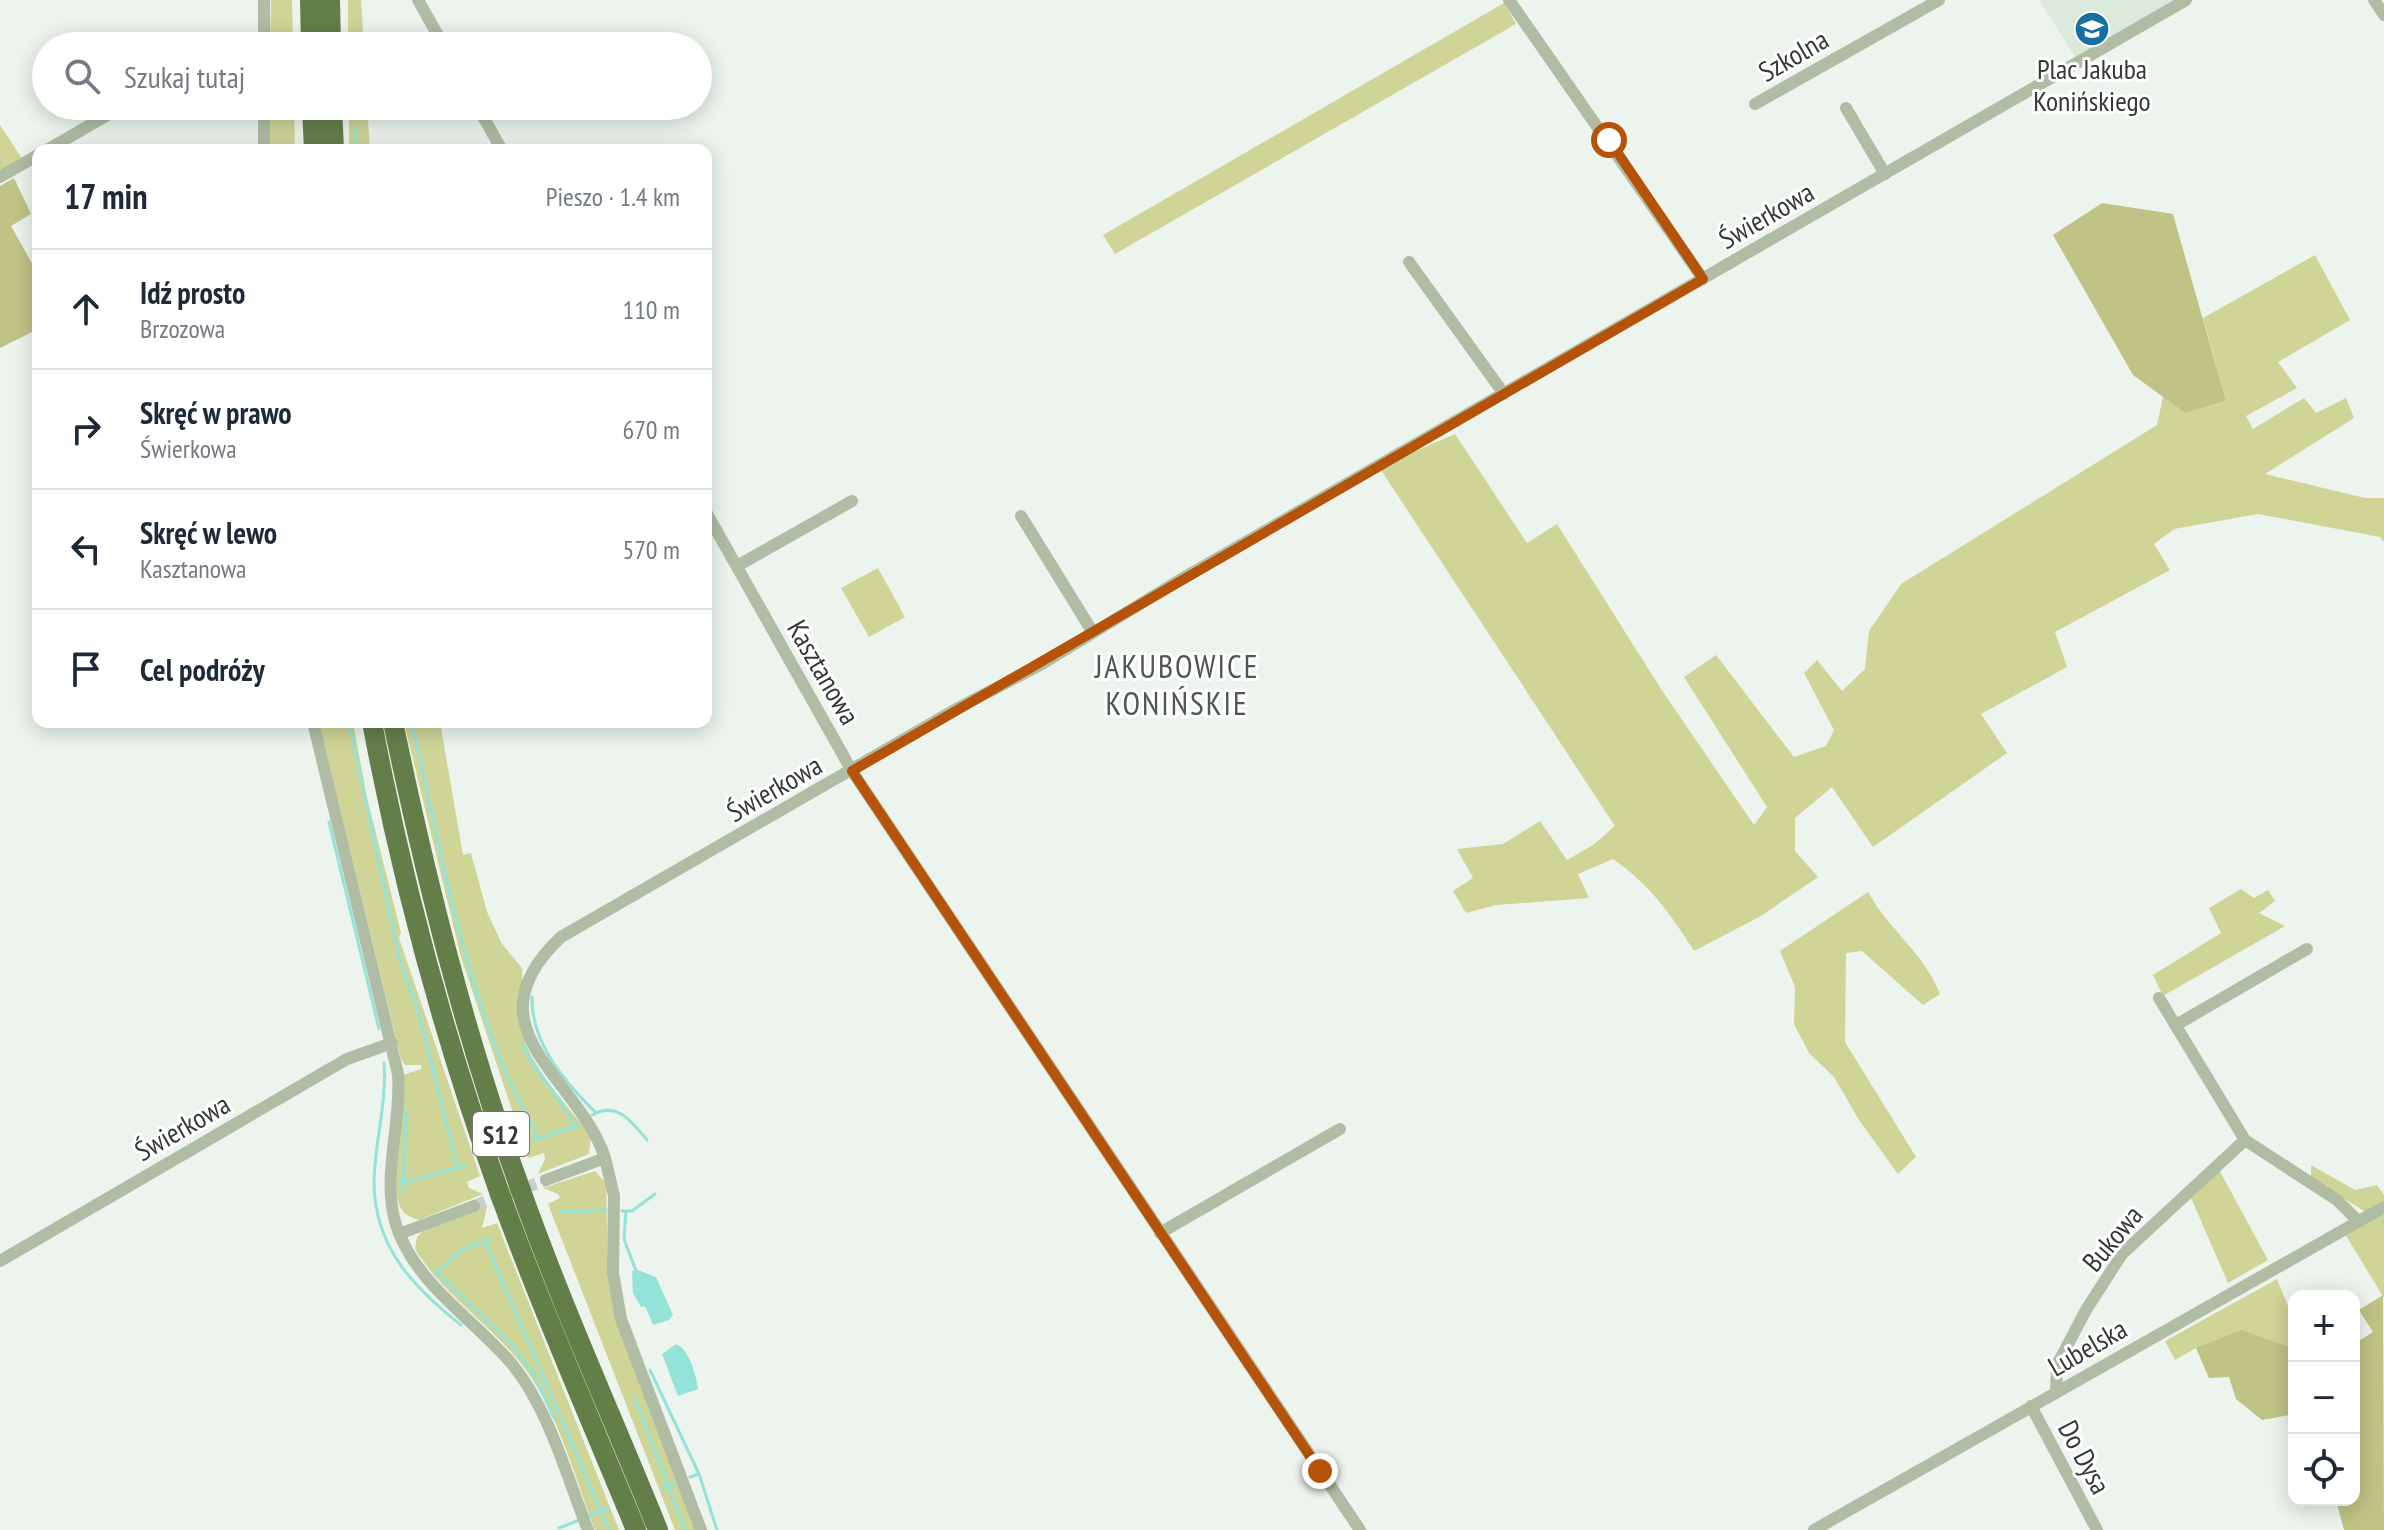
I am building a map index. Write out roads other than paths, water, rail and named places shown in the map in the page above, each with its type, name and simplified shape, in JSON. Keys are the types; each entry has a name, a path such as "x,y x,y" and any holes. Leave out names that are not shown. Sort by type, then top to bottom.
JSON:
{"highway":[{"path":"310,0 311,32"},
{"path":"330,0 331,32"},
{"path":"313,120 314,144"},
{"path":"333,120 334,144"},
{"name":"S12","path":"373,728 413,903 476,1126 514,1230 636,1530"},
{"name":"S12","path":"394,728 436,911 496,1119 533,1223 658,1530"}],"street":[{"path":"264,0 264,32"},
{"path":"418,0 436,32"},
{"path":"1509,0 1703,279"},
{"name":"Szkolna","path":"1755,104 1939,0"},
{"name":"Świerkowa","path":"605,1158 593,1130 538,1058 530,1042 524,1010 534,970 546,952 581,924 1042,664 1092,631 2186,0"},
{"path":"2374,0 2384,15"},
{"path":"1846,108 1885,174"},
{"path":"57,144 99,120"},
{"path":"264,120 264,144"},
{"path":"485,120 499,144"},
{"path":"0,177 32,158"},
{"path":"1409,262 1504,394"},
{"path":"737,566 852,501"},
{"path":"1021,516 1092,631"},
{"name":"Kasztanowa","path":"712,522 852,771 1360,1530"},
{"path":"314,728 392,1043 399,1100 390,1193 399,1234 426,1277 500,1351 526,1385 543,1416 588,1530"},
{"path":"2176,1025 2307,949"},
{"path":"2159,998 2245,1140 2337,1200 2358,1221"},
{"name":"Świerkowa","path":"0,1261 347,1059 392,1043"},
{"path":"1160,1233 1340,1129"},
{"name":"Bukowa","path":"2056,1392 2057,1365 2086,1310 2122,1254 2245,1140"},
{"path":"546,1180 605,1158 614,1196 613,1273 621,1319 701,1530"},
{"path":"399,1234 474,1206"},
{"name":"Lubelska","path":"1814,1530 2384,1207"},
{"name":"Do Dysa","path":"2031,1406 2097,1530"}],"water":[{"path":"638,1270 656,1277 673,1315 669,1320 653,1325 645,1306 641,1307 633,1293 632,1271"},
{"path":"676,1344 688,1356 698,1389 678,1396 662,1354"}],"waterway":[{"path":"356,126 356,144"},
{"path":"350,728 399,957 418,1011 458,1168"},
{"path":"413,728 472,979 505,1071 539,1139"},
{"path":"329,822 379,1029"},
{"path":"532,997 533,1014 543,1045 561,1074 596,1113"},
{"path":"523,1044 574,1127"},
{"path":"384,1063 384,1093 374,1181 381,1226 389,1246 412,1280 461,1325"},
{"path":"403,1191 406,1110"},
{"path":"592,1115 609,1110 623,1115 647,1140"},
{"path":"532,1141 579,1125"},
{"path":"399,1183 465,1166"},
{"path":"622,1211 632,1211 655,1194"},
{"path":"561,1212 606,1210"},
{"path":"626,1211 624,1239 636,1271"},
{"path":"435,1274 460,1251 490,1239"},
{"path":"485,1241 609,1530"},
{"path":"437,1272 513,1346 535,1376 554,1418"},
{"path":"650,1370 699,1474 717,1530"},
{"path":"634,1396 685,1530"},
{"path":"690,1477 699,1474"},
{"path":"662,1488 675,1483"},
{"path":"589,1516 608,1509"},
{"path":"559,1528 582,1519"}],"tunnel":[{"path":"474,1206 546,1180"}],"place":[{"name":"Plac Jakuba Konińskiego","path":"2092,29"}],"district":[{"name":"JAKUBOWICE KONIŃSKIE","path":"1177,684"}]}
